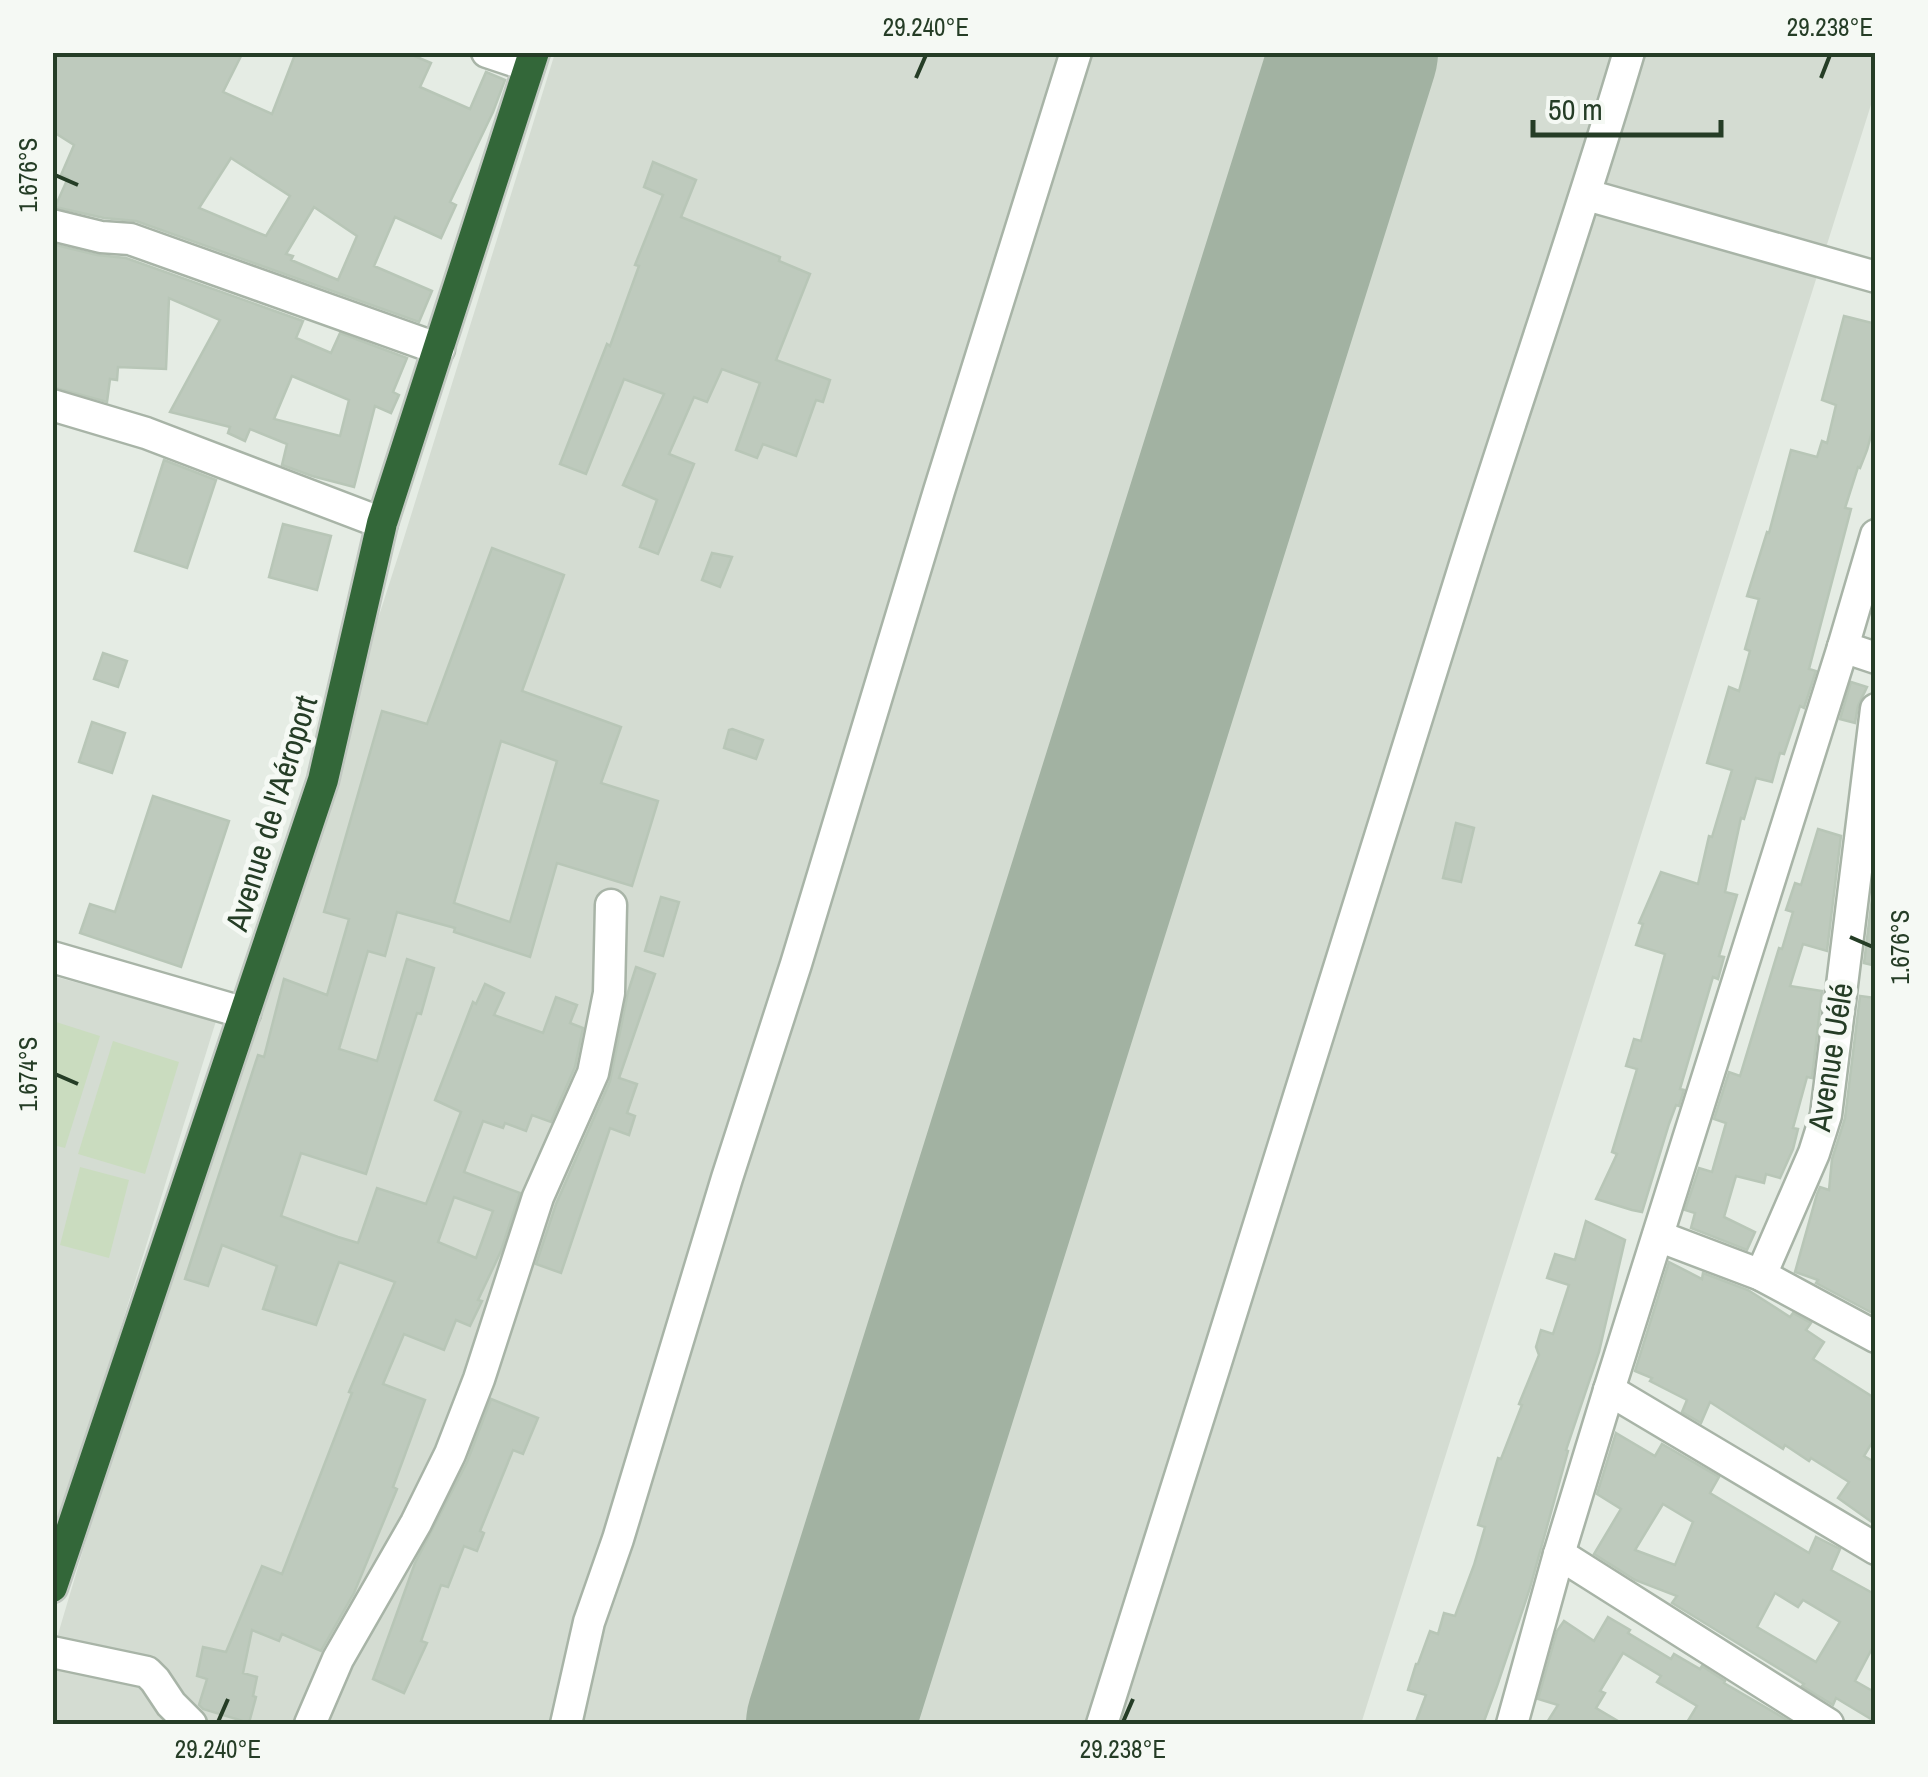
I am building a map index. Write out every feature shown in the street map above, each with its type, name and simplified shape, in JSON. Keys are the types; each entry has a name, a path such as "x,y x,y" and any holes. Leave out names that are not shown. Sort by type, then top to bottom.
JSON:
{"highway":[{"name":"Avenue de l'Aéroport","path":"52,1587 323,780 382,524 532,60"}],"street":[{"path":"488,52 532,60"},
{"path":"566,1724 589,1622 618,1540 1076,52"},
{"path":"1102,1724 1629,52"},
{"path":"1587,195 1876,277"},
{"path":"52,225 130,239 439,349"},
{"path":"52,406 146,434 382,524"},
{"path":"1512,1724 1558,1554 1876,535"},
{"path":"1843,647 1876,658"},
{"name":"Avenue Uélé","path":"1761,1276 1814,1153 1826,1115 1876,708"},
{"path":"310,1724 338,1659 416,1523 450,1454 479,1379 538,1197 593,1072 609,993 611,905"},
{"path":"52,958 245,1012"},
{"path":"1658,1236 1761,1276 1876,1337"},
{"path":"1609,1390 1876,1550"},
{"path":"1558,1554 1828,1724"},
{"path":"52,1652 147,1672 191,1724"}],"shaded area":[{"path":"555,53 1875,53 1875,92 1361,1724 53,1724 53,1651 89,1530"},
{"path":"53,976 216,1021 53,1545"}],"green space":[{"path":"53,1021 100,1036 65,1148 53,1145"},
{"path":"113,1041 179,1062 145,1174 78,1154"},
{"path":"80,1167 129,1180 109,1258 60,1245"}],"building":[{"path":"52,52 243,52 223,92 272,114 296,52 405,52 431,63 420,87 470,109 486,72 505,80 450,202 456,205 441,238 395,217 374,266 432,291 419,322 136,221 55,207 68,178 61,175 74,145 52,131","holes":["231,158 290,196 266,236 199,208","314,207 357,236 338,280 291,260 293,256 286,254"]},
{"path":"653,162 696,180 681,217 780,257 779,261 810,274 776,360 830,380 823,402 816,400 796,456 763,444 757,458 736,450 760,383 722,369 707,402 694,397 669,454 694,464 658,554 640,547 657,500 623,485 664,394 624,379 586,474 560,464 607,344 610,346 639,266 635,265 663,195 644,187"},
{"path":"52,244 126,258 303,321 296,338 331,353 340,333 407,358 393,392 399,395 391,413 375,406 354,487 282,465 287,444 250,429 245,441 228,433 230,427 170,412 220,320 169,298 166,369 118,367 117,380 110,379 107,402 52,387","holes":["292,376 349,400 340,436 274,419"]},
{"path":"1844,316 1876,324 1876,417 1845,508 1851,509 1809,669 1816,671 1784,754 1780,753 1772,782 1756,778 1744,819 1741,818 1725,892 1737,895 1719,956 1724,957 1718,979 1713,977 1680,1089 1684,1090 1669,1124 1642,1212 1632,1210 1596,1199 1617,1154 1612,1152 1637,1069 1626,1066 1634,1039 1641,1041 1665,954 1636,945 1643,924 1639,923 1661,872 1698,884 1709,836 1712,837 1732,770 1707,763 1729,687 1739,691 1750,651 1745,649 1759,599 1747,596 1791,450 1817,457 1822,441 1827,443 1836,405 1822,400"},
{"path":"164,460 216,480 187,568 135,551"},
{"path":"283,524 331,536 317,590 269,577"},
{"path":"492,548 564,575 522,691 621,727 601,783 658,801 632,886 557,863 530,957 454,932 455,928 397,912 385,956 368,951 339,1049 377,1061 407,959 434,968 366,1174 301,1153 281,1216 338,1237 358,1243 377,1188 426,1204 461,1112 435,1100 473,1002 476,1004 485,984 504,993 494,1015 543,1033 556,997 577,1005 570,1023 583,1028 575,1067 551,1122 532,1115 526,1131 505,1123 503,1128 483,1121 464,1172 520,1193 501,1251 478,1300 482,1301 470,1326 456,1320 444,1350 404,1334 383,1384 425,1400 393,1487 397,1489 354,1593 321,1651 282,1634 279,1641 252,1630 243,1673 257,1677 249,1723 199,1705 207,1679 197,1676 203,1647 226,1652 262,1566 282,1574 352,1393 349,1392 395,1282 339,1262 316,1325 263,1309 277,1266 222,1245 208,1286 185,1279 258,1055 264,1057 284,979 327,995 349,919 324,912 382,711 427,724","holes":["501,741 557,761 510,922 454,903","454,1197 493,1211 476,1258 438,1242"]},
{"path":"712,553 732,557 720,587 702,580"},
{"path":"103,653 127,661 118,687 94,679"},
{"path":"1851,682 1867,687 1855,723 1840,719"},
{"path":"92,722 125,733 112,773 79,762"},
{"path":"732,729 763,740 756,759 724,748"},
{"path":"153,796 229,821 181,967 80,933 90,904 115,912"},
{"path":"1456,823 1474,828 1461,882 1443,878"},
{"path":"1818,829 1841,836 1827,951 1803,944 1790,986 1822,991 1812,1078 1807,1077 1793,1128 1798,1129 1793,1149 1780,1178 1766,1174 1764,1183 1736,1176 1724,1217 1755,1232 1747,1250 1691,1228 1695,1213 1685,1210 1699,1168 1712,1172 1726,1123 1714,1119 1729,1072 1740,1076 1793,912 1786,910 1795,883 1801,885"},
{"path":"1876,866 1876,966 1864,963"},
{"path":"661,897 679,902 663,956 645,951"},
{"path":"636,967 655,974 619,1078 637,1084 627,1113 635,1116 629,1135 610,1128 561,1273 536,1264 556,1204 610,1081"},
{"path":"1860,996 1876,998 1876,1315 1816,1283 1818,1280 1795,1272 1817,1194 1820,1187 1829,1190 1832,1159 1845,1118"},
{"path":"1586,1221 1625,1240 1599,1352 1497,1686 1483,1724 1415,1724 1426,1695 1408,1690 1416,1664 1430,1631 1438,1634 1444,1613 1455,1616 1485,1527 1478,1525 1498,1458 1501,1459 1539,1355 1536,1347 1541,1330 1553,1334 1569,1285 1547,1278 1555,1254 1575,1260"},
{"path":"1669,1262 1702,1279 1703,1273 1748,1290 1790,1317 1793,1313 1811,1323 1806,1330 1824,1342 1813,1359 1876,1399 1876,1436 1864,1456 1876,1463 1876,1525 1838,1498 1849,1482 1785,1445 1783,1449 1710,1402 1701,1423 1682,1412 1687,1400 1635,1371"},
{"path":"491,1399 538,1418 523,1454 513,1450 480,1531 484,1533 477,1551 464,1546 448,1587 441,1585 421,1641 427,1643 404,1693 373,1679 415,1563 467,1462"},
{"path":"1616,1433 1655,1456 1662,1444 1719,1477 1710,1493 1809,1553 1816,1537 1840,1549 1831,1570 1876,1595 1876,1641 1855,1681 1876,1693 1876,1722 1836,1698 1833,1705 1672,1603 1677,1596 1635,1580 1594,1554 1621,1509 1597,1494","holes":["1663,1504 1693,1522 1675,1565 1635,1550","1775,1593 1798,1607 1803,1600 1840,1622 1816,1662 1757,1627"]},
{"path":"1608,1617 1671,1659 1674,1654 1700,1669 1702,1666 1794,1724 1686,1724 1697,1706 1657,1682 1661,1676 1623,1653 1600,1691 1605,1693 1596,1708 1623,1724 1546,1724 1558,1705 1538,1699 1557,1631 1564,1621 1594,1641"}],"runway":[{"path":"830,1724 1354,52"}]}
